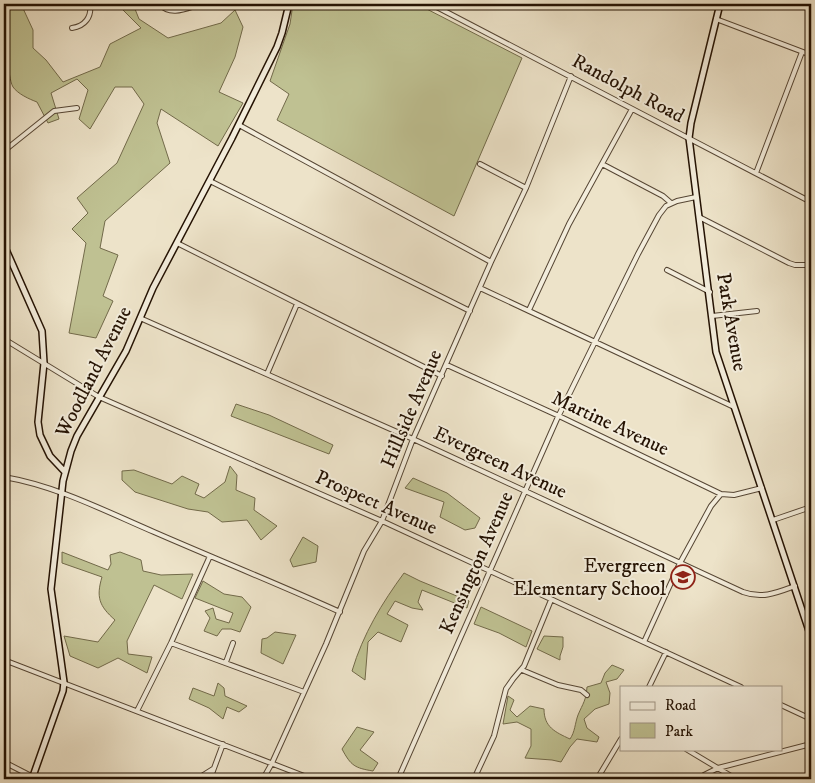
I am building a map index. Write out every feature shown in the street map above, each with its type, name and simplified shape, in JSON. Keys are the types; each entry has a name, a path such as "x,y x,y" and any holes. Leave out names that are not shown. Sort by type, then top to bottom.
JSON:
{"street":[{"path":"72,28 86,22 90,15 90,4"},
{"path":"159,4 171,11 201,4"},
{"name":"Woodland Avenue","path":"34,779 63,691 64,682 51,589 65,472 77,436 126,351 153,288 239,125 282,33 289,4"},
{"name":"Randolph Road","path":"431,4 811,202"},
{"path":"708,4 719,5"},
{"name":"Park Avenue","path":"719,5 689,138 710,292 716,352 811,637"},
{"path":"716,19 811,55"},
{"path":"756,173 802,52"},
{"name":"Hillside Avenue","path":"263,779 340,612 364,551 382,521 414,439 491,262 526,188 572,76"},
{"path":"4,152 54,111 77,108"},
{"path":"528,310 569,224 632,109"},
{"path":"239,125 491,262"},
{"path":"480,164 526,188"},
{"path":"602,164 663,196 671,203 696,197"},
{"path":"210,181 470,311"},
{"name":"Kensington Avenue","path":"398,779 559,416 648,234 663,210 671,203"},
{"path":"700,217 789,263 811,265"},
{"path":"176,244 442,376"},
{"path":"4,245 42,331 44,363 38,422 40,435 50,456 65,472"},
{"path":"667,270 710,292"},
{"path":"480,288 734,407"},
{"path":"267,374 297,304"},
{"path":"712,316 758,311"},
{"name":"Evergreen Avenue","path":"140,318 414,439 750,594 764,596 794,586"},
{"name":"Prospect Avenue","path":"4,339 99,398 382,521 739,686"},
{"name":"Martine Avenue","path":"447,365 722,494"},
{"path":"4,477 62,492 340,612"},
{"path":"644,642 680,563 711,506 722,494 734,495 762,488"},
{"path":"773,520 811,507"},
{"path":"137,711 171,643 210,556"},
{"path":"474,779 494,736 506,689 513,678 522,670 551,600"},
{"path":"171,643 304,692"},
{"path":"226,662 234,643"},
{"path":"649,686 666,652"},
{"path":"4,660 312,779"},
{"path":"522,670 558,685 581,690 587,695"},
{"path":"782,705 811,719"},
{"path":"598,779 620,741"},
{"path":"210,779 223,744"},
{"path":"701,779 704,774 718,768 811,744"},
{"path":"688,750 736,779"},
{"path":"4,762 34,779"},
{"path":"197,779 213,769"}],"green space":[{"path":"6,4 21,4 33,30 33,48 46,60 63,82 100,67 110,44 141,28 117,4 133,4 139,19 168,38 221,23 235,10 243,27 235,57 219,92 243,103 218,146 161,109 157,123 170,163 105,221 100,248 118,255 103,296 113,301 96,338 69,333 86,243 72,229 88,213 77,198 117,163 144,104 132,87 115,87 90,129 79,119 88,90 77,79 51,93 59,119 48,123 37,102 15,90 8,70 4,65 4,25 8,9"},
{"path":"293,4 417,4 522,58 454,216 277,120 289,94 270,81 290,24"},
{"path":"236,404 269,415 333,445 329,454 231,416"},
{"path":"230,466 237,475 236,490 255,498 254,510 277,526 261,540 247,520 222,522 208,512 188,509 135,492 122,480 122,471 134,470 172,484 182,476 199,484 195,494 204,498 225,482"},
{"path":"413,478 447,493 480,518 475,528 465,530 440,517 444,502 405,488"},
{"path":"303,537 318,546 316,562 293,567 290,560"},
{"path":"62,552 108,570 111,564 110,555 120,552 141,560 143,571 161,575 193,574 182,599 154,585 127,641 128,654 152,657 147,673 118,658 98,668 70,656 64,636 98,642 115,620 105,610 100,601 99,590 102,577 62,563"},
{"path":"404,573 469,601 467,608 422,590 418,602 423,610 395,601 387,614 408,625 401,642 378,632 368,642 365,680 352,671 356,657 374,619"},
{"path":"203,581 224,594 242,597 251,607 240,632 222,629 217,636 204,631 210,618 205,611 213,608 216,619 229,623 233,613 195,598"},
{"path":"481,607 532,631 526,647 499,633 474,624"},
{"path":"275,632 296,635 283,664 261,653 262,639"},
{"path":"544,636 563,637 560,660 537,649"},
{"path":"612,665 624,670 617,679 606,682 610,693 609,704 595,709 584,719 587,728 599,737 597,742 577,739 561,762 525,758 531,746 531,729 517,722 503,724 508,696 514,700 510,710 517,717 530,706 544,709 548,725 570,739 585,699 587,687 601,683 605,673"},
{"path":"218,683 224,688 225,696 247,706 239,712 227,707 223,719 209,708 189,699 193,688 214,696"},
{"path":"357,727 374,732 360,750 378,763 373,771 354,765 342,749"}],"place":[{"name":"Evergreen Elementary School","path":"683,577"}]}
